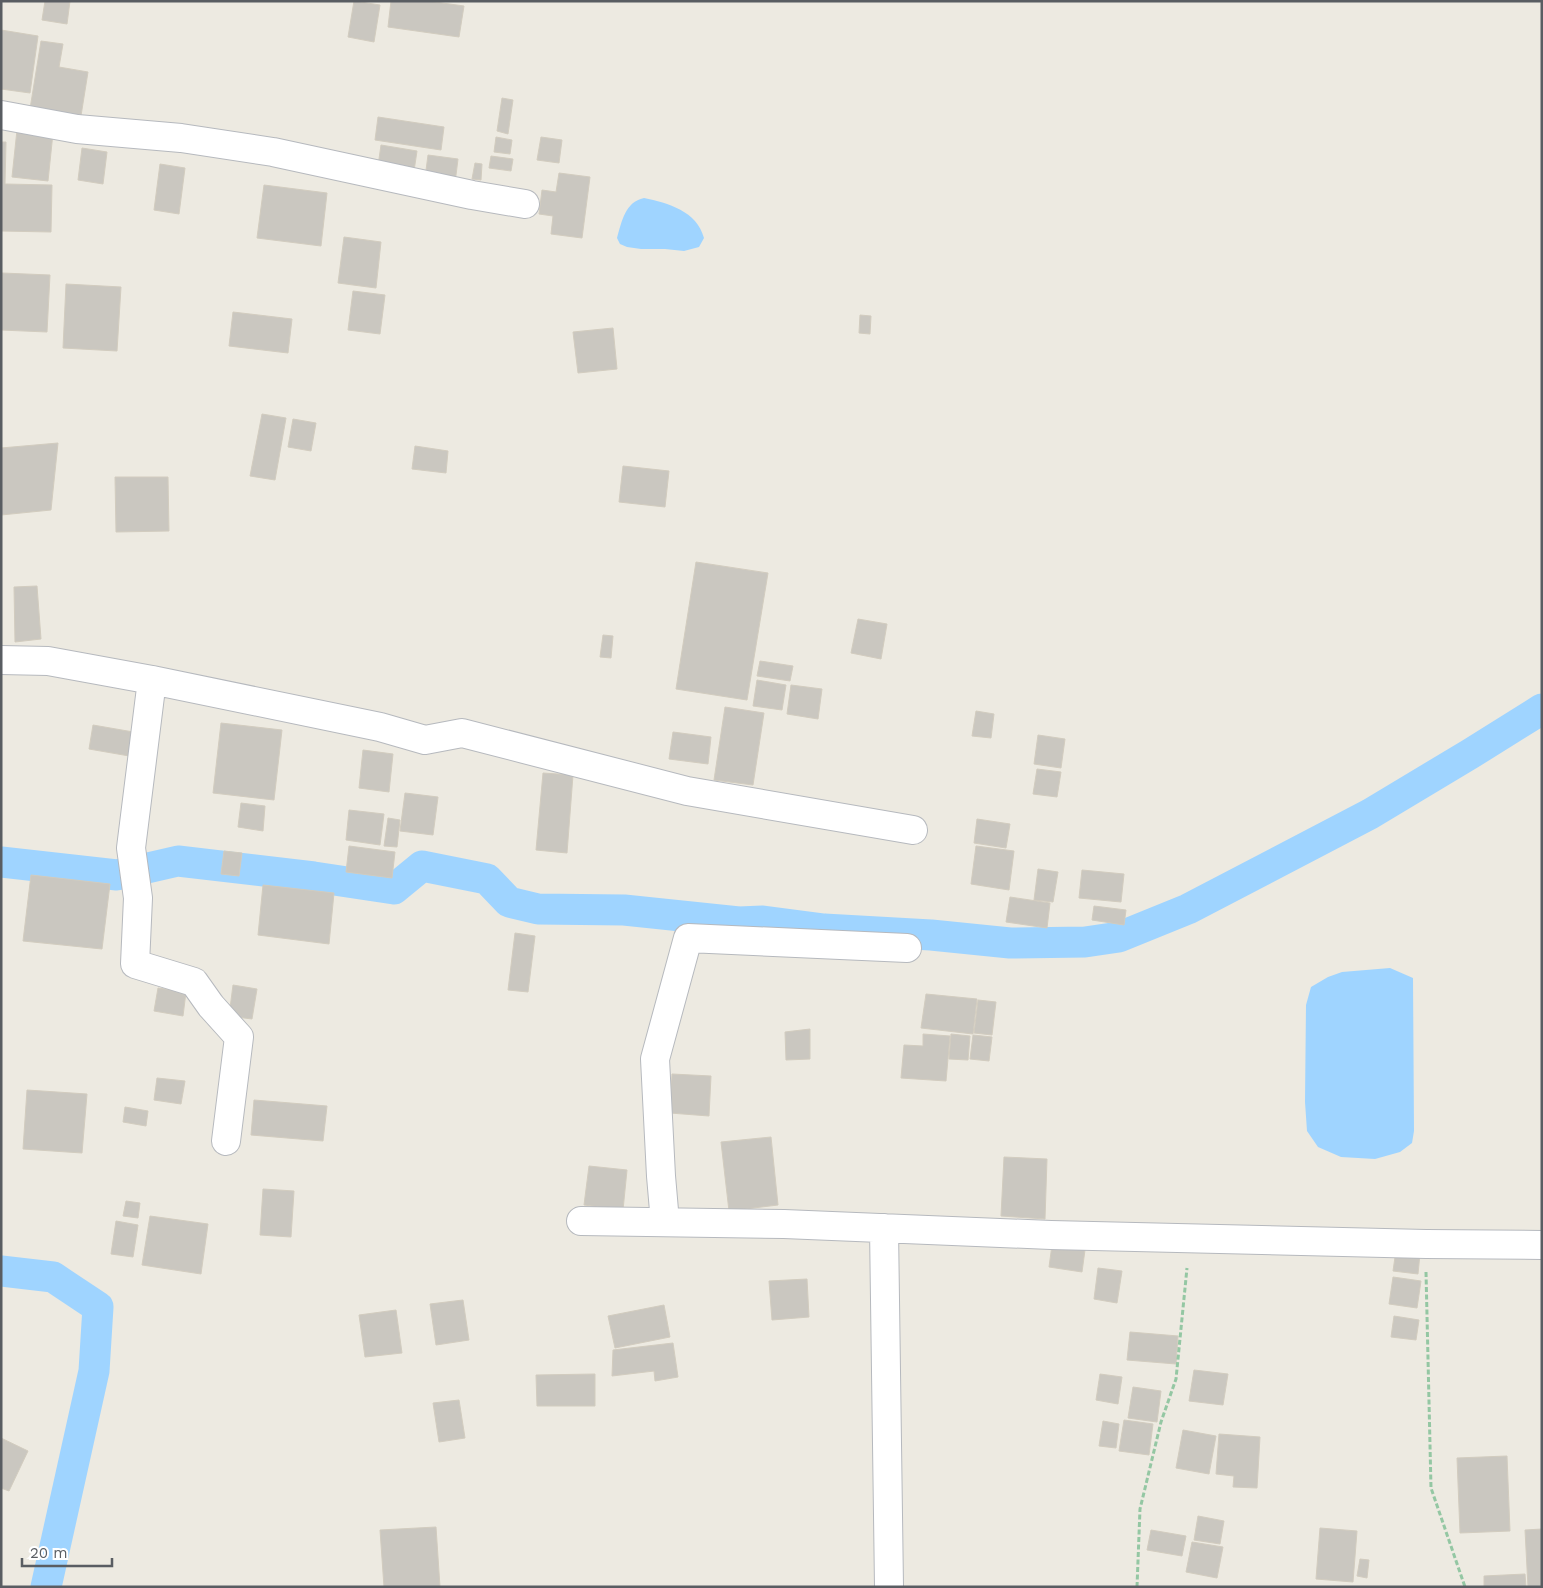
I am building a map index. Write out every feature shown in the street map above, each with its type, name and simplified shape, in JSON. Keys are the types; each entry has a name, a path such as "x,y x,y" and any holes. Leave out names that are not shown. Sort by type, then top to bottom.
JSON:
{"street":[{"path":"1,115 78,129 181,138 273,152 472,195 525,204"},
{"path":"1,660 48,660 380,728 425,740 462,733 687,791 913,830"},
{"path":"152,680 131,848 138,898 136,964 194,982 211,1006 239,1037 226,1141"},
{"path":"665,1222 655,1059 688,938 907,948"},
{"path":"581,1221 784,1224 1051,1234 1426,1244 1542,1244"},
{"path":"884,1228 889,1587"}],"path":[{"path":"1136,1587 1140,1509 1161,1422 1176,1379 1190,1237"},
{"path":"1426,1244 1431,1488 1465,1587"}],"water":[{"path":"644,198 672,206 695,221 704,238 699,247 684,251 641,249 620,244 617,238 625,213 632,204"},
{"path":"1390,968 1413,978 1414,1131 1412,1143 1400,1152 1375,1159 1341,1157 1318,1147 1307,1131 1305,1102 1306,1005 1311,987 1328,977 1342,972"}],"building":[{"path":"45,1 70,1 67,24 42,20"},
{"path":"354,1 380,5 374,42 348,37"},
{"path":"391,1 428,1 464,6 459,37 388,27"},
{"path":"1,30 38,36 30,93 1,89"},
{"path":"41,41 63,44 59,67 88,72 80,122 29,115"},
{"path":"502,98 513,100 508,134 497,131"},
{"path":"378,117 444,127 441,150 375,140"},
{"path":"17,130 53,133 48,181 12,177"},
{"path":"496,137 512,140 510,154 494,152"},
{"path":"541,137 562,140 559,163 537,160"},
{"path":"1,142 6,142 5,184 52,185 51,232 1,231"},
{"path":"381,145 417,151 414,171 378,166"},
{"path":"82,148 107,152 103,184 78,180"},
{"path":"428,155 458,159 455,183 425,178"},
{"path":"491,156 513,159 511,171 489,168"},
{"path":"475,163 482,164 481,180 472,179"},
{"path":"160,164 185,168 179,214 154,210"},
{"path":"559,173 590,177 582,238 551,234 553,216 539,214 542,190 556,192"},
{"path":"264,185 327,193 321,246 257,238"},
{"path":"344,237 381,242 376,288 338,283"},
{"path":"2,273 50,275 47,332 1,330"},
{"path":"66,284 121,287 117,351 63,348"},
{"path":"353,291 385,295 380,334 348,330"},
{"path":"233,312 292,319 288,353 229,346"},
{"path":"860,315 871,316 870,334 859,333"},
{"path":"613,328 617,369 578,373 573,332"},
{"path":"262,414 286,418 275,480 250,476"},
{"path":"293,419 316,423 311,451 288,447"},
{"path":"58,443 51,510 1,515 1,448"},
{"path":"415,446 448,451 446,473 412,469"},
{"path":"623,466 669,471 665,507 619,502"},
{"path":"115,477 168,477 169,531 116,532"},
{"path":"696,562 768,573 747,700 676,689"},
{"path":"37,586 41,639 15,642 14,587"},
{"path":"858,619 887,624 881,659 851,653"},
{"path":"603,635 613,636 611,658 600,657"},
{"path":"760,661 793,666 790,681 757,676"},
{"path":"757,680 786,685 782,710 753,706"},
{"path":"791,685 822,689 818,719 787,714"},
{"path":"725,707 764,713 753,785 714,780"},
{"path":"976,711 994,714 991,738 972,736"},
{"path":"221,723 282,730 274,800 213,793"},
{"path":"93,725 139,733 135,757 89,749"},
{"path":"673,732 711,737 708,764 669,759"},
{"path":"1038,735 1065,739 1061,768 1034,764"},
{"path":"363,750 393,754 389,792 359,788"},
{"path":"1037,769 1061,772 1057,797 1033,794"},
{"path":"543,773 573,775 567,853 536,850"},
{"path":"405,793 438,797 433,835 400,831"},
{"path":"241,803 265,806 263,831 238,827"},
{"path":"349,810 384,814 380,845 346,840"},
{"path":"388,818 400,820 397,847 384,846"},
{"path":"977,819 1010,824 1006,848 974,843"},
{"path":"349,846 395,852 392,878 346,872"},
{"path":"976,846 1014,851 1009,890 971,884"},
{"path":"224,851 242,853 239,876 221,874"},
{"path":"1038,869 1058,872 1053,902 1034,900"},
{"path":"1082,870 1124,874 1121,902 1079,898"},
{"path":"31,875 110,884 102,949 23,941"},
{"path":"263,885 334,893 329,944 258,935"},
{"path":"1010,897 1050,903 1047,928 1006,922"},
{"path":"1094,906 1126,910 1124,925 1092,920"},
{"path":"515,933 535,936 528,992 508,990"},
{"path":"233,985 257,989 252,1019 229,1016"},
{"path":"158,988 186,992 183,1016 154,1011"},
{"path":"926,994 977,999 973,1034 921,1028"},
{"path":"978,1000 996,1002 992,1035 974,1033"},
{"path":"810,1029 810,1059 786,1060 785,1032"},
{"path":"923,1034 950,1036 946,1081 901,1078 904,1045 923,1046"},
{"path":"951,1034 970,1036 968,1060 949,1059"},
{"path":"973,1035 992,1037 989,1061 970,1059"},
{"path":"672,1074 711,1076 709,1116 670,1113"},
{"path":"157,1078 185,1081 181,1104 154,1100"},
{"path":"27,1090 87,1094 82,1153 23,1149"},
{"path":"254,1100 327,1106 323,1141 251,1135"},
{"path":"125,1107 148,1111 146,1126 123,1122"},
{"path":"771,1137 778,1205 729,1211 721,1142"},
{"path":"1004,1157 1047,1159 1045,1219 1001,1216"},
{"path":"589,1166 627,1170 623,1210 584,1205"},
{"path":"263,1189 294,1191 291,1237 260,1235"},
{"path":"126,1201 140,1203 138,1218 123,1216"},
{"path":"150,1216 208,1224 201,1274 142,1265"},
{"path":"116,1221 138,1225 133,1257 111,1254"},
{"path":"1052,1245 1085,1250 1082,1272 1049,1267"},
{"path":"1396,1250 1420,1254 1418,1274 1393,1271"},
{"path":"1098,1268 1122,1271 1117,1303 1094,1299"},
{"path":"1393,1277 1421,1281 1417,1308 1389,1304"},
{"path":"807,1279 809,1317 772,1320 769,1281"},
{"path":"463,1300 469,1340 436,1345 430,1304"},
{"path":"664,1305 670,1337 615,1348 608,1316"},
{"path":"396,1310 402,1353 365,1357 359,1315"},
{"path":"1394,1316 1419,1320 1416,1340 1391,1337"},
{"path":"1130,1332 1178,1336 1176,1364 1127,1360"},
{"path":"673,1343 678,1377 655,1381 654,1371 612,1376 613,1350"},
{"path":"1194,1370 1228,1374 1223,1405 1189,1401"},
{"path":"595,1374 595,1406 537,1406 536,1375"},
{"path":"1100,1374 1122,1377 1118,1404 1096,1400"},
{"path":"1133,1387 1161,1391 1157,1422 1128,1418"},
{"path":"459,1400 465,1438 439,1442 433,1403"},
{"path":"1124,1420 1153,1424 1149,1455 1119,1451"},
{"path":"1103,1421 1119,1424 1116,1448 1099,1446"},
{"path":"1183,1430 1216,1436 1209,1474 1176,1468"},
{"path":"1219,1434 1260,1437 1257,1488 1233,1487 1234,1476 1216,1474"},
{"path":"1,1438 28,1451 9,1491 1,1488"},
{"path":"1507,1456 1510,1531 1460,1533 1457,1458"},
{"path":"1198,1516 1224,1521 1220,1544 1194,1540"},
{"path":"436,1527 440,1587 384,1587 380,1530"},
{"path":"1320,1528 1357,1531 1353,1582 1316,1579"},
{"path":"1542,1529 1542,1587 1528,1587 1525,1530"},
{"path":"1151,1530 1186,1536 1182,1556 1147,1550"},
{"path":"1192,1542 1223,1547 1217,1578 1186,1572"},
{"path":"1360,1559 1369,1560 1367,1578 1357,1576"},
{"path":"1525,1574 1526,1587 1484,1587 1484,1576"}],"waterway":[{"path":"1,862 117,875 178,861 314,877 394,889 422,866 487,879 509,902 538,909 624,910 739,922 763,921 824,929 931,935 1010,943 1085,942 1119,937 1188,909 1370,814 1542,709"},
{"path":"1,1271 53,1277 98,1307 94,1371 46,1587"}]}
